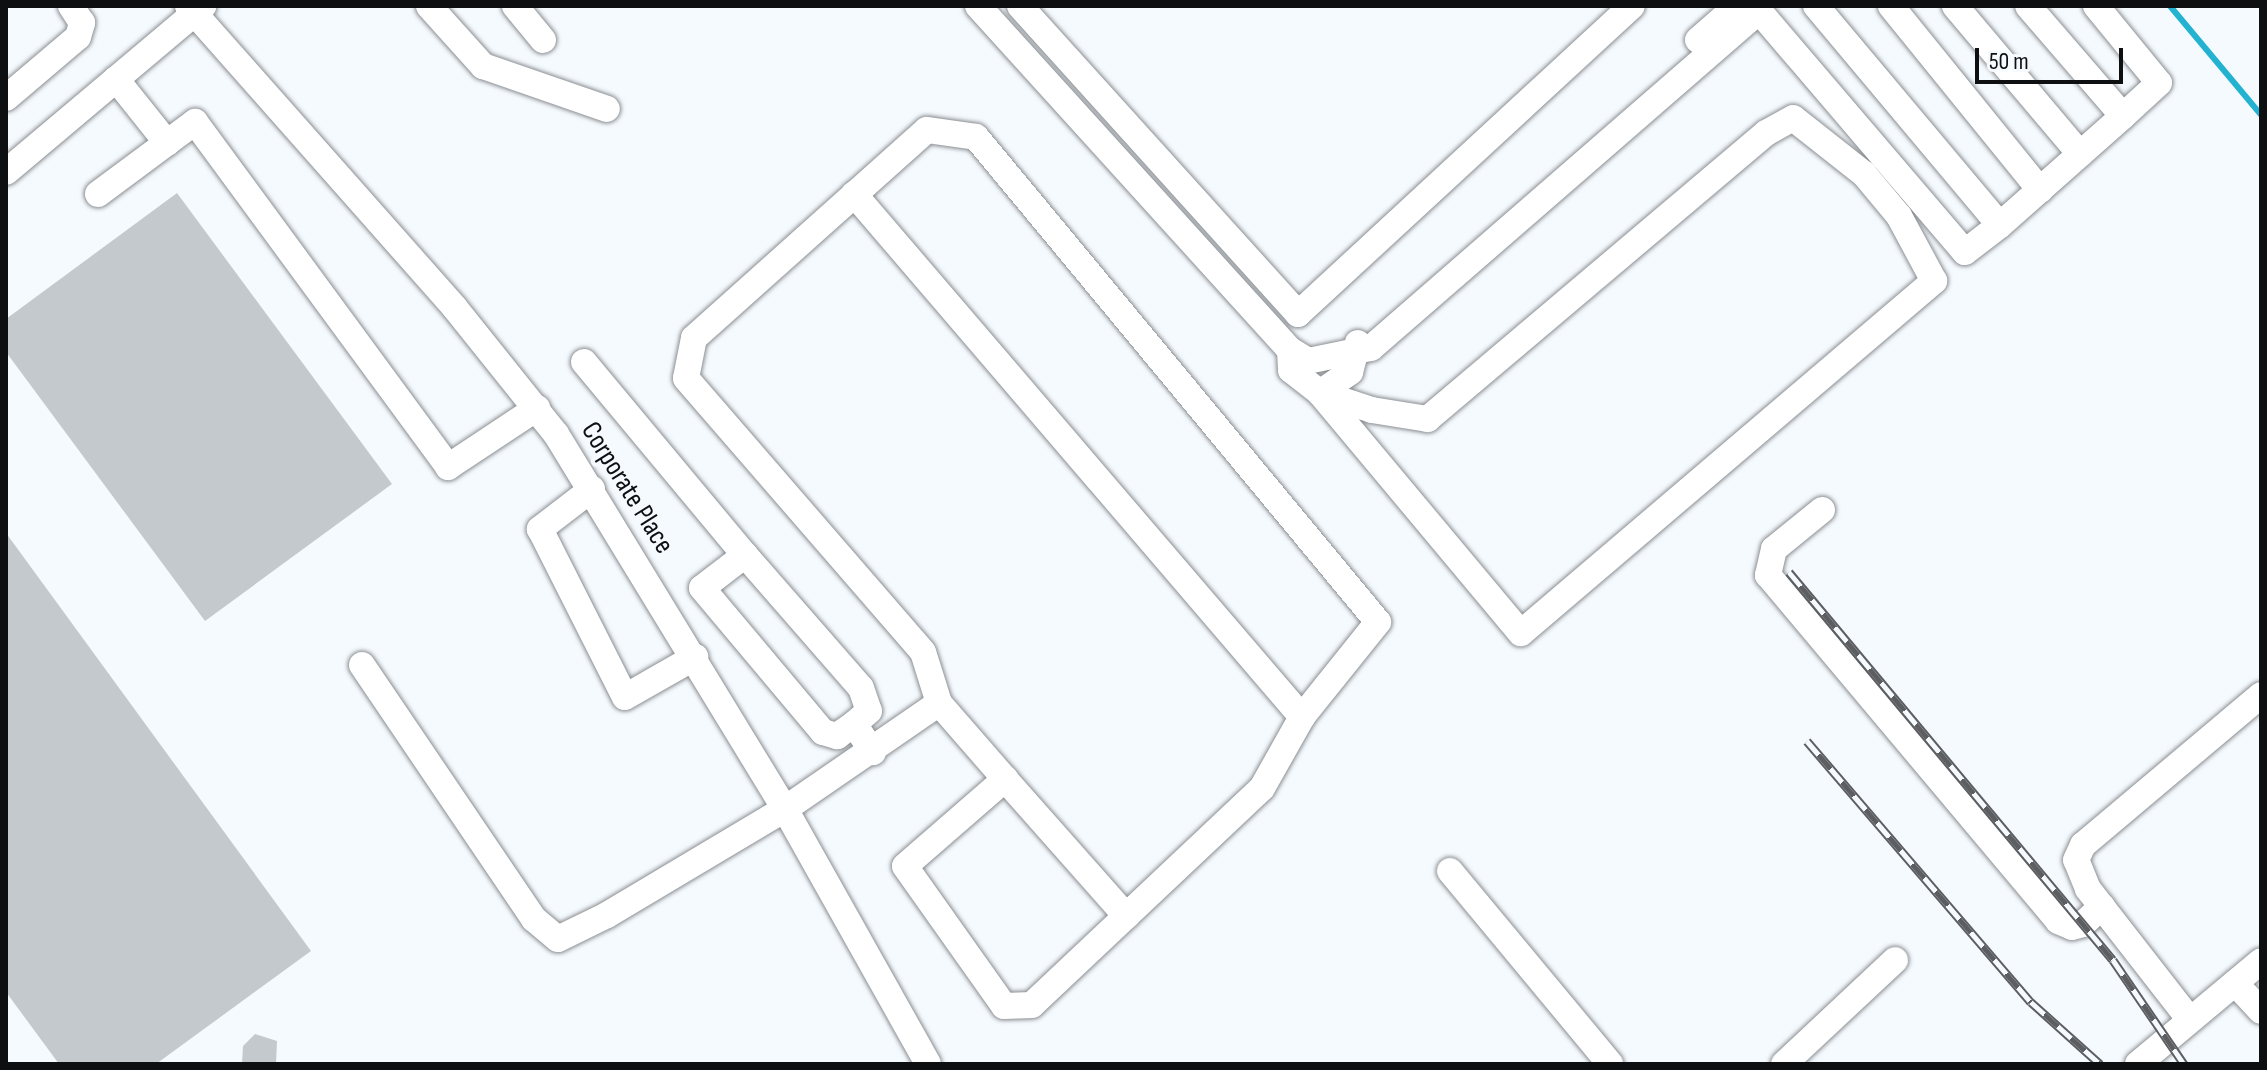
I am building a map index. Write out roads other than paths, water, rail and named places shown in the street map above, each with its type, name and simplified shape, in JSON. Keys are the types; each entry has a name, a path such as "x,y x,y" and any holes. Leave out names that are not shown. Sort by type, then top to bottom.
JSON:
{"street":[{"path":"6,98 78,37 82,23 71,6"},
{"path":"429,6 483,66 607,109"},
{"path":"515,6 543,40"},
{"path":"978,6 1290,350 1308,361 1371,348 1759,11 1965,252 2000,225 2159,83 2096,6"},
{"path":"1020,6 1298,314 1632,6"},
{"path":"1320,393 1350,372 1353,354 1363,333 1737,6"},
{"path":"1816,6 2000,225"},
{"path":"1891,6 2040,190"},
{"path":"1955,6 2080,154"},
{"path":"2028,6 2123,116"},
{"path":"6,172 195,8"},
{"name":"Corporate Place","path":"195,8 455,308 537,408 592,489 695,657 785,809 928,1064"},
{"path":"116,79 167,143"},
{"path":"1290,350 1291,370 1320,393 1521,633 1934,281 1899,216 1864,174 1793,118 1766,133 1428,419 1372,410 1320,393"},
{"path":"98,194 195,122 448,467 537,408"},
{"path":"1005,779 905,866 1004,1006 1032,1005 1262,788 1302,717 1378,622 976,137 927,130 694,338 686,378 923,652 939,703 1126,916"},
{"path":"854,194 1302,717"},
{"path":"584,362 861,688 869,711 837,736 823,732 702,588 745,555"},
{"path":"592,489 540,529 625,697 695,657"},
{"path":"1822,510 1774,549 1768,575 2058,921 2072,927 2083,924 2102,906"},
{"path":"362,665 534,919 558,939 607,915 785,809 873,752 939,703"},
{"path":"2190,1020 2102,906 2080,875 2076,860 2083,845 2261,695"},
{"path":"854,724 873,752"},
{"path":"1450,871 1610,1064"},
{"path":"1784,1064 1895,960"},
{"path":"2138,1064 2261,961"},
{"path":"2235,983 2261,1011"}],"waterway":[{"path":"2170,6 2261,115"}],"railway":[{"path":"1789,572 2113,960 2184,1064"},
{"path":"1807,741 2031,1002 2100,1064"}]}
